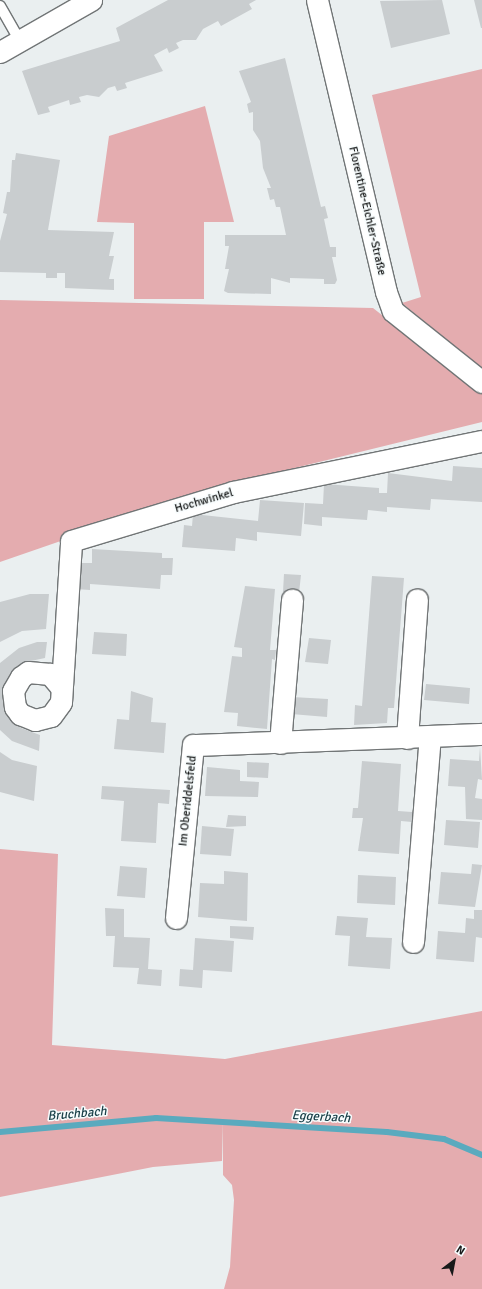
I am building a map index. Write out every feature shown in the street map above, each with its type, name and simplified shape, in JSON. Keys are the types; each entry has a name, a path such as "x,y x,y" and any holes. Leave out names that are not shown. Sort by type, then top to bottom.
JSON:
{"street":[{"path":"0,52 20,41 69,6 92,0"},
{"name":"Florentine-Eichler-Straße","path":"317,0 386,292 393,311 482,382"},
{"name":"Hochwinkel","path":"60,686 71,540 233,492 482,441"},
{"path":"407,738 417,599"},
{"path":"280,743 292,600"},
{"name":"Im Oberiddelsfeld","path":"176,918 193,745 280,743 482,734"},
{"path":"413,942 430,737"}],"lane":[{"path":"0,6 20,41"}],"shaded area":[{"path":"482,69 482,369 402,303 421,297 372,95"},
{"path":"205,106 234,222 204,222 204,299 134,299 134,223 97,222 109,136"},
{"path":"0,300 373,308 482,394 482,422 217,487 0,562"},
{"path":"0,849 58,854 52,1045 225,1059 482,1011 482,1289 224,1289 230,1267 234,1200 232,1185 223,1175 223,1122 222,1161 153,1167 0,1197"}],"building":[{"path":"168,0 256,0 249,4 252,9 221,26 218,21 203,29 196,40 183,40 176,43 179,48 169,53 167,48 154,55 163,71 125,83 127,88 117,91 115,86 108,88 99,97 87,95 79,97 81,102 70,105 69,100 48,107 50,112 38,115 22,71 120,41 116,28"},
{"path":"442,0 450,34 391,48 380,1"},
{"path":"474,0 482,0 482,28 481,28"},
{"path":"285,58 321,207 325,206 328,218 324,219 330,247 336,247 336,257 332,257 337,280 335,284 324,284 324,279 290,278 290,283 271,278 271,294 228,293 224,291 229,269 225,269 229,246 225,246 225,235 286,235 280,207 276,207 274,199 270,200 267,188 271,188 263,168 260,141 253,130 253,112 249,113 247,104 251,102 239,71"},
{"path":"16,153 60,160 48,230 114,232 109,256 114,256 109,279 114,279 114,290 65,288 65,273 57,273 57,278 46,278 46,273 0,272 0,241 7,214 3,213 7,192 10,192 12,160 15,160"},
{"path":"453,466 482,468 482,502 431,499 430,510 387,507 387,512 368,510 367,520 322,517 322,526 304,524 305,503 323,504 324,484 379,488 379,493 387,493 388,473 452,481"},
{"path":"260,500 304,503 301,536 257,532 257,541 236,538 235,551 182,547 184,525 192,526 193,514 258,521"},
{"path":"92,549 162,553 162,558 173,558 172,575 161,575 160,589 90,584 90,590 75,589 76,563 92,563"},
{"path":"284,574 301,575 299,593 283,592"},
{"path":"372,576 404,578 394,708 388,708 387,723 354,725 355,705 362,706"},
{"path":"245,586 275,589 270,650 276,650 275,660 272,659 267,729 237,726 238,713 224,712 232,656 242,657 242,648 234,647"},
{"path":"30,594 49,594 46,629 22,631 0,642 0,602"},
{"path":"94,632 127,634 126,656 92,654"},
{"path":"309,638 331,640 328,664 305,662"},
{"path":"37,642 47,642 45,658 26,662 14,670 11,719 21,728 40,735 39,751 12,741 0,730 0,663 19,648"},
{"path":"426,684 470,688 469,704 424,700"},
{"path":"131,691 153,698 151,722 166,723 164,753 114,749 117,719 129,720"},
{"path":"292,697 328,699 327,717 291,714"},
{"path":"480,747 482,780 478,779 475,798 482,799 482,820 466,819 465,787 448,786 450,759 479,761"},
{"path":"0,752 12,760 37,766 34,801 0,792"},
{"path":"362,761 401,764 398,811 412,812 412,822 401,821 399,854 358,851 363,818 352,818 353,808 358,808"},
{"path":"247,762 269,763 268,778 247,777"},
{"path":"207,767 240,770 240,781 259,782 258,797 205,796"},
{"path":"102,786 170,790 169,804 158,803 156,843 121,841 124,801 101,799"},
{"path":"228,815 246,816 246,826 226,827"},
{"path":"446,820 480,822 478,848 444,845"},
{"path":"202,826 234,829 231,856 200,854"},
{"path":"472,864 482,865 475,907 438,904 441,872 471,874"},
{"path":"120,866 147,868 145,898 117,896"},
{"path":"224,871 248,873 247,921 198,917 200,883 224,884"},
{"path":"358,875 396,877 395,905 357,903"},
{"path":"105,908 124,909 124,937 150,938 148,969 162,970 161,986 137,984 139,968 113,967 115,936 106,936"},
{"path":"474,910 482,910 482,938 476,937 474,962 436,959 438,931 465,933 466,918 474,919"},
{"path":"337,916 368,918 366,937 392,938 390,969 348,966 350,936 335,935"},
{"path":"230,926 254,927 253,940 230,938"},
{"path":"195,938 234,941 232,972 203,970 202,988 179,986 180,969 193,970"}],"waterway":[{"name":"Eggerbach","path":"0,1132 156,1118 387,1132 444,1139 482,1155"}],"water label":[{"name":"Bruchbach","path":"77,1114"}]}
